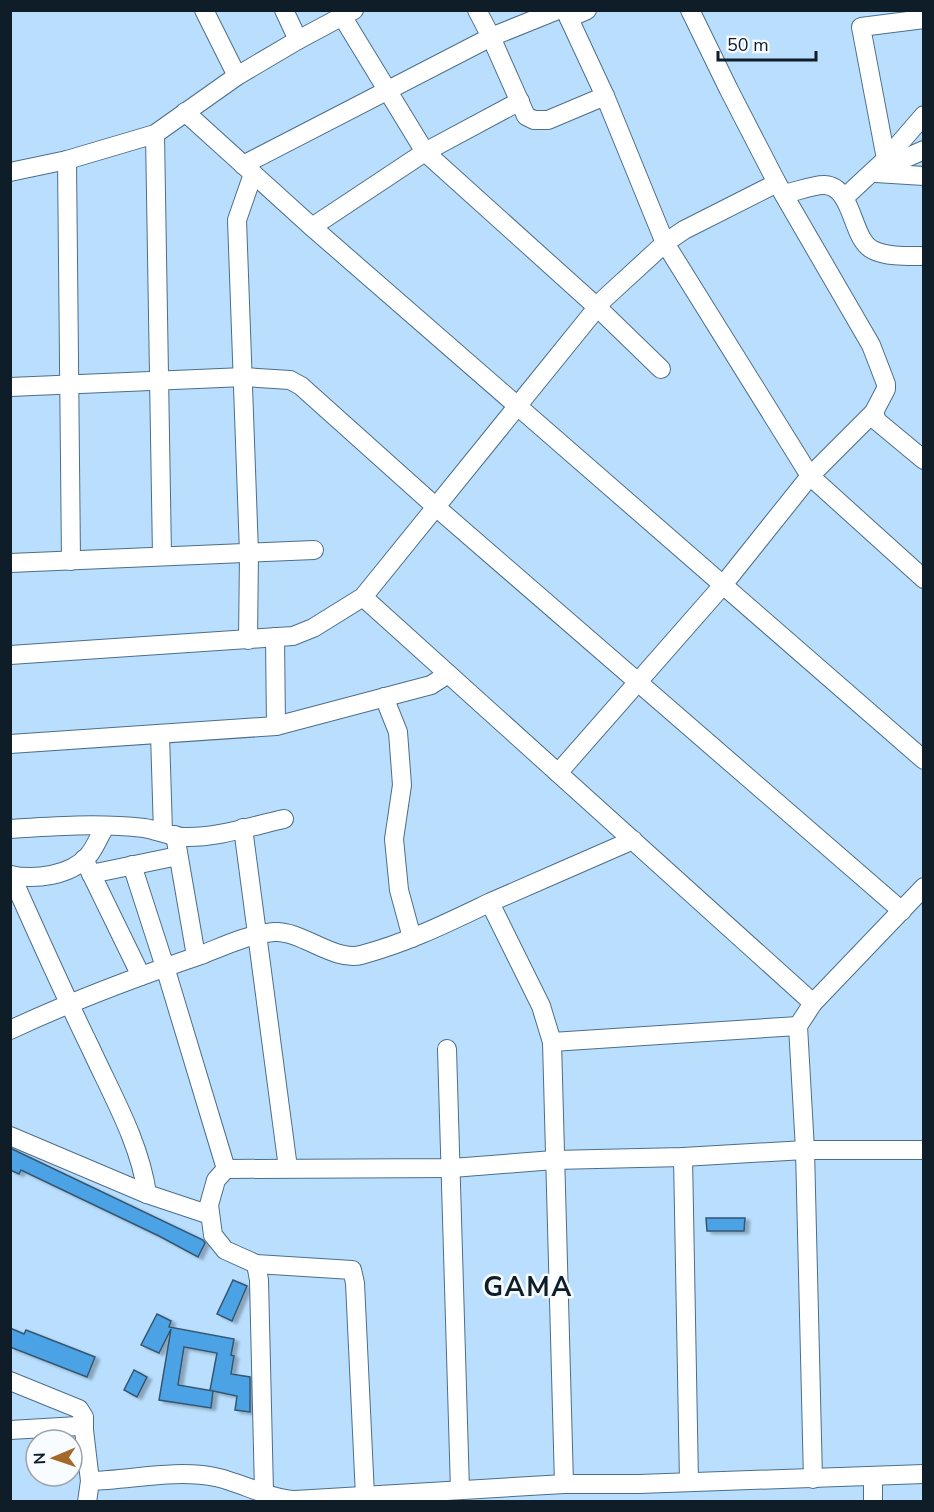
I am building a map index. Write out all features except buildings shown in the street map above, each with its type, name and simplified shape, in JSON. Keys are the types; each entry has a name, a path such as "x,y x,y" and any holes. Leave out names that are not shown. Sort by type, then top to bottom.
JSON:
{"street":[{"path":"204,10 237,76"},
{"path":"284,10 298,40"},
{"path":"477,10 526,116 534,120 548,120 605,96"},
{"path":"248,640 249,553 237,220 248,170 387,90 491,37 564,13 587,10"},
{"path":"558,773 723,585 810,476 874,412 886,389 885,378 871,345 781,189 690,10"},
{"path":"10,172 67,160 155,134 237,76 348,13 387,90 425,152 597,307 661,369"},
{"path":"564,13 605,96 665,243 810,476 924,579"},
{"path":"886,159 861,19 924,19"},
{"path":"312,227 425,152 520,101"},
{"path":"185,112 312,227 924,760"},
{"path":"844,198 886,159 924,115"},
{"path":"155,134 162,556"},
{"path":"871,173 924,150"},
{"path":"67,160 71,561"},
{"path":"871,173 924,176"},
{"path":"10,655 293,636 313,628 363,597 597,307 665,243 684,230 781,189 826,185 836,190 844,198 864,242 871,250 903,256 924,256"},
{"path":"10,387 244,377 290,380 301,386 436,507 902,911"},
{"path":"874,412 877,421 924,460"},
{"path":"10,564 314,550"},
{"path":"363,597 813,1003"},
{"path":"275,637 276,726"},
{"path":"10,744 276,726 431,685 448,674"},
{"path":"384,697 398,732 402,785 394,839 399,890 412,938"},
{"path":"160,734 169,834 178,856 196,956"},
{"path":"10,829 50,826 145,828 182,837 202,836 284,819"},
{"path":"105,827 88,856 87,866 141,976"},
{"path":"243,828 288,1168"},
{"path":"10,1030 141,976 258,934 276,932 290,934 344,954 358,956 412,938 633,840"},
{"path":"147,1194 145,1177 136,1152 10,875 35,877 57,873 77,865 132,866 178,856"},
{"path":"132,866 226,1169"},
{"path":"813,1479 804,1150 798,1026 813,1003 924,887"},
{"path":"490,903 541,1006 552,1042 564,1484"},
{"path":"552,1042 798,1026"},
{"path":"447,1049 460,1490"},
{"path":"10,1136 147,1194 210,1215"},
{"path":"353,1499 355,1283 352,1270 256,1264 225,1250 213,1235 210,1215 211,1193 216,1180 226,1169 452,1168 554,1160 683,1157 804,1150 924,1150"},
{"path":"683,1157 689,1482"},
{"path":"256,1264 260,1280 264,1492"},
{"path":"10,1381 79,1409 84,1417 84,1428"},
{"path":"44,1428 78,1426 81,1428"},
{"path":"84,1430 90,1481 87,1502"},
{"path":"90,1481 193,1475 215,1477 289,1500 429,1497 460,1490 564,1484 639,1493 689,1482 924,1474"},
{"path":"873,1476 873,1502"}],"district":[{"name":"GAMA","path":"528,1287"}]}
